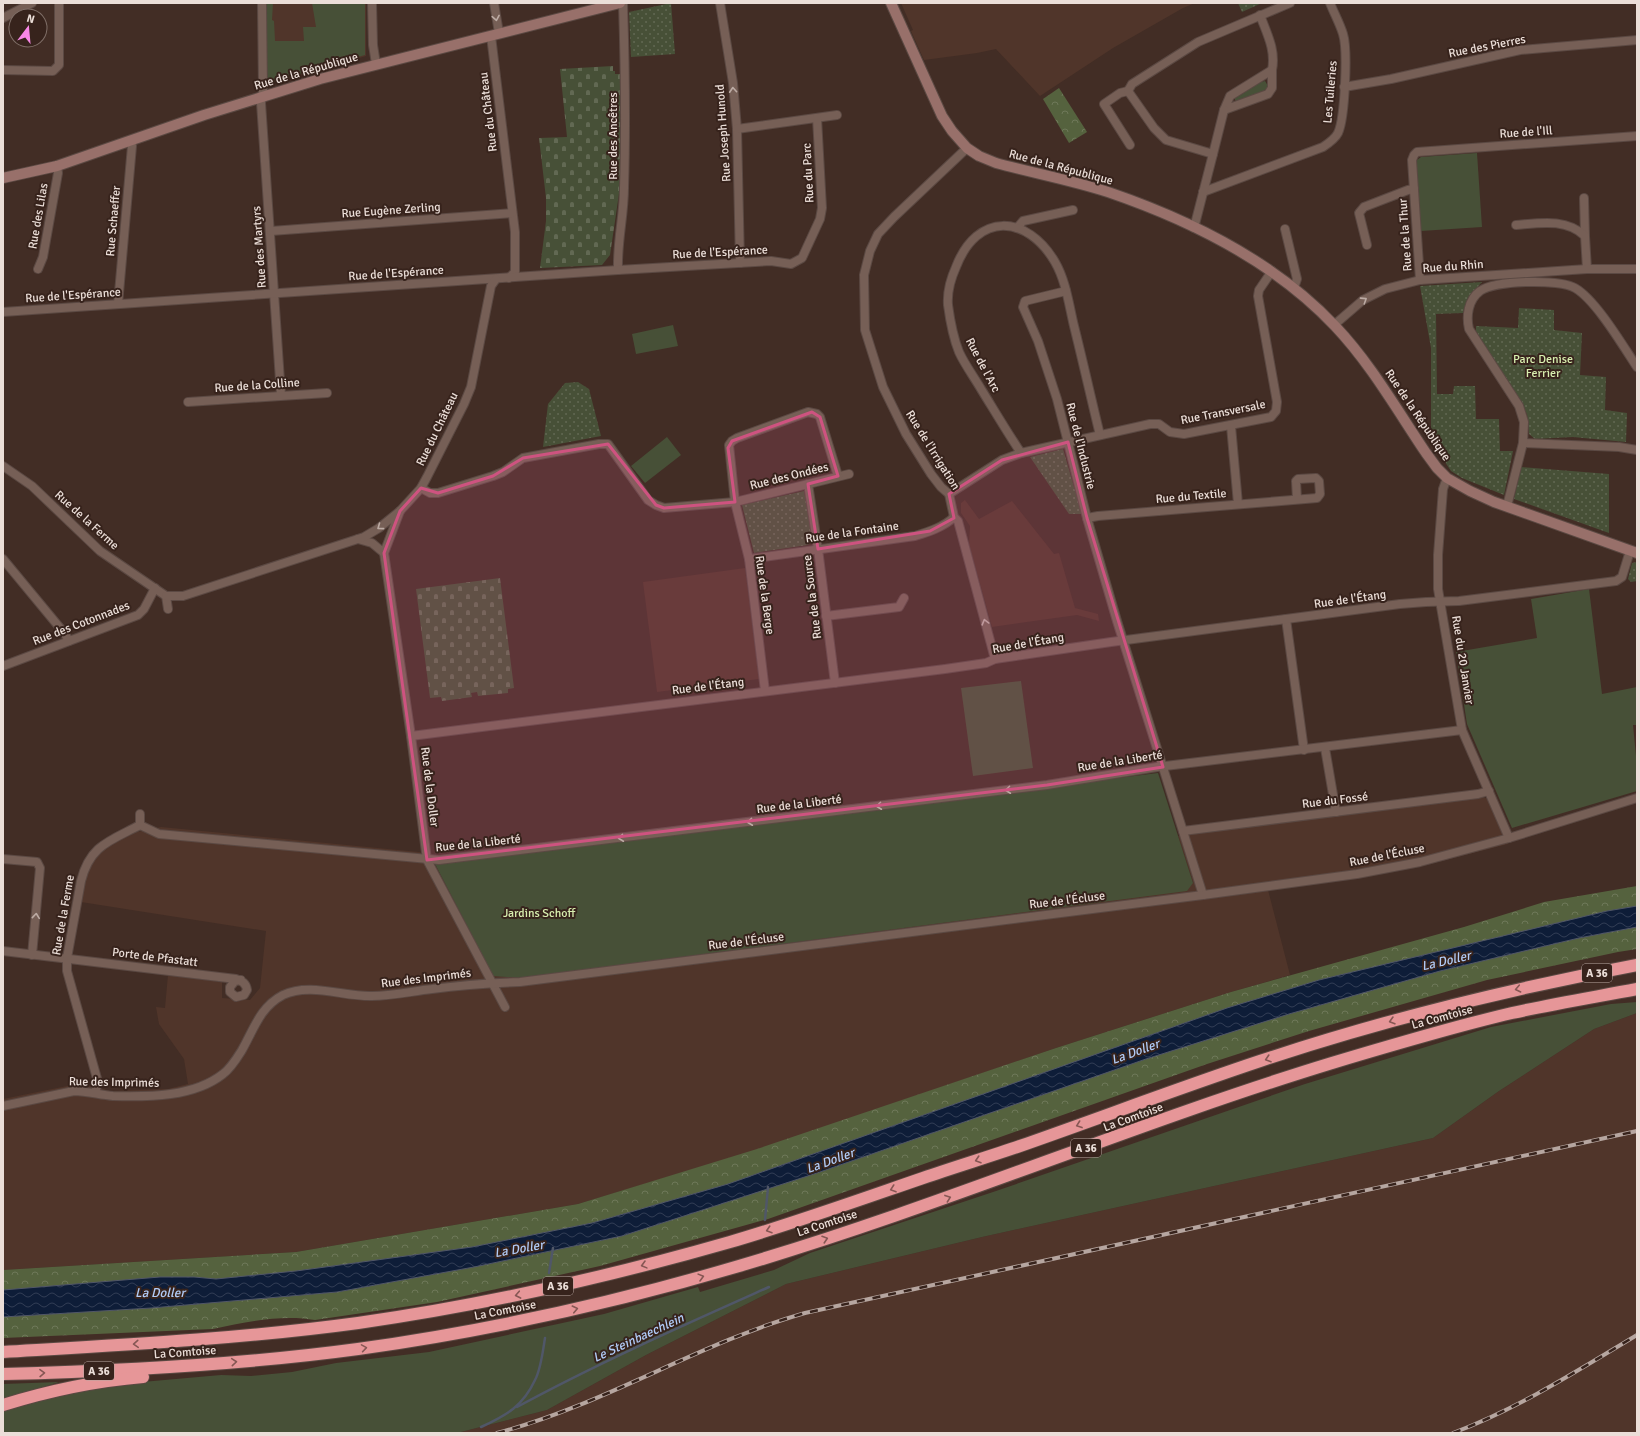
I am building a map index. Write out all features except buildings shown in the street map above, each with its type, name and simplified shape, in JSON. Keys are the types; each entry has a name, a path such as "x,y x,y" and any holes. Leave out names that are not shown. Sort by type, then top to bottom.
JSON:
{"highway":[{"name":"La Comtoise","path":"3,1352 174,1341 354,1323 493,1300 609,1275 733,1242 845,1206 1320,1042 1500,993 1556,980 1637,965"},
{"name":"La Comtoise","path":"3,1374 92,1372 196,1366 283,1358 416,1340 523,1320 609,1301 739,1266 849,1231 934,1203 1210,1104 1335,1062 1398,1043 1508,1014 1637,989"},
{"path":"3,1405 62,1389 121,1379 156,1376 196,1366"}],"main road":[{"name":"Rue de la République","path":"3,178 57,166 263,97 376,64 622,3"},
{"name":"Rue de la République","path":"891,3 942,116 958,140 967,148 979,156 996,163 1107,192 1135,202 1229,245 1272,272 1294,288 1334,325 1366,363 1426,453 1437,468 1447,478 1470,491 1507,506 1634,552"}],"street":[{"path":"3,18 32,3"},
{"path":"3,70 53,71 59,65 59,3"},
{"name":"Rue des Martyrs","path":"262,3 263,97 261,103 271,231 281,395"},
{"path":"372,3 373,45 376,64"},
{"name":"Rue du Château","path":"494,3 495,34 515,232 515,272 509,278"},
{"name":"Rue des Ancêtres","path":"618,270 617,248 625,178 625,48 622,3"},
{"name":"Rue Joseph Hunold","path":"720,3 733,83 737,129 740,263"},
{"path":"1130,145 1104,104 1128,91 1132,84 1198,42 1290,3"},
{"name":"Les Tuileries","path":"1203,192 1323,147 1331,142 1338,134 1341,126 1346,50 1344,35 1330,3"},
{"path":"1224,110 1268,94 1272,88 1272,70 1274,59 1273,49 1260,15"},
{"name":"Rue des Pierres","path":"1344,87 1392,79 1520,50 1637,40"},
{"path":"1194,228 1224,110 1230,96 1272,70"},
{"path":"1128,91 1154,128 1166,140 1212,154"},
{"path":"737,129 837,115"},
{"name":"Rue du Parc","path":"791,264 802,258 820,219 822,208 816,118"},
{"name":"Rue de l'Ill","path":"1417,152 1637,136"},
{"name":"Rue Schaeffer","path":"118,304 132,146 131,140"},
{"name":"Rue de l'Irrigation","path":"967,148 878,234 870,251 864,275 865,330 883,387 910,441 931,474 941,487 949,494 954,517 958,521 995,659"},
{"name":"Rue de la Thur","path":"1417,152 1412,160 1420,280"},
{"name":"Rue des Lilas","path":"38,269 43,258 58,173 57,166"},
{"name":"Rue de la Thur","path":"1367,245 1360,213 1364,207 1408,190 1414,190"},
{"path":"1584,198 1587,269"},
{"path":"1017,228 1023,221 1073,210"},
{"name":"Rue Eugène Zerling","path":"271,231 512,213"},
{"path":"1516,225 1554,222 1578,230 1585,236"},
{"name":"Rue de l'Arc","path":"1020,453 959,352 952,328 948,303 950,280 960,256 972,238 995,226 1017,228 1032,236 1044,247 1055,262 1066,291 1100,435"},
{"path":"1285,229 1297,279 1294,288"},
{"name":"Rue de l'Espérance","path":"3,312 618,270 771,261 791,264"},
{"name":"Rue du Rhin","path":"1334,325 1364,300 1385,289 1420,280 1587,269 1637,269"},
{"name":"Rue Transversale","path":"949,494 1002,460 1020,453 1150,424 1158,424 1170,432 1184,434 1272,417 1276,410 1277,402 1258,296 1259,290 1272,272"},
{"name":"Rue du Château","path":"166,596 184,596 357,539 379,528 400,511 421,488 468,393 491,286 496,279"},
{"path":"1507,506 1523,443 1524,422 1519,406 1469,329 1467,317 1470,304 1479,292 1489,286 1523,282 1553,282 1575,288 1590,300 1637,367"},
{"name":"Rue de l'Industrie","path":"1066,291 1025,301 1023,307 1040,349 1057,399 1087,518 1203,895"},
{"name":"Rue de la Colline","path":"188,402 327,393"},
{"name":"Rue de la Berge","path":"765,691 749,559 735,502 728,448 732,441 808,412 817,414 820,418 838,476"},
{"path":"1230,426 1238,504"},
{"path":"1523,443 1543,442 1619,447 1637,450"},
{"name":"Rue des Ondées","path":"421,488 430,493 438,492 494,476 503,472 523,458 599,444 608,444 648,500 664,508 735,502 849,474"},
{"name":"Rue de la Ferme","path":"3,466 32,486 100,551 166,596"},
{"name":"Rue du 20 Janvier","path":"1447,478 1443,489 1438,554 1438,589 1462,730 1509,838"},
{"name":"Rue de la Source","path":"808,484 835,683"},
{"name":"Rue du Textile","path":"1087,518 1297,499"},
{"name":"Rue du Château","path":"384,553 400,511"},
{"name":"Rue de la Fontaine","path":"749,559 915,536 930,531 954,517"},
{"path":"357,539 372,543 384,553"},
{"name":"Rue de l'Étang","path":"411,736 945,669 986,663 995,659 1124,640 1400,604 1441,602 1616,581 1622,577 1634,552"},
{"name":"Rue de la Doller","path":"384,553 411,736 427,860 505,1006"},
{"path":"3,559 65,634 69,641"},
{"name":"Rue des Cotonnades","path":"3,666 138,615 144,609 155,588"},
{"path":"166,596 168,609"},
{"path":"826,616 899,607 904,598"},
{"path":"1286,619 1304,750"},
{"name":"Rue de la Liberté","path":"140,825 159,834 438,860 1047,785 1163,767 1462,730"},
{"path":"1326,748 1336,812"},
{"name":"Rue du Fossé","path":"1183,831 1478,794 1489,791"},
{"name":"Rue de l'Écluse","path":"492,983 520,982 1203,895 1373,871 1420,862 1509,838 1637,798"},
{"path":"140,814 140,825"},
{"name":"Rue de la Ferme","path":"95,1093 98,1082 67,971 67,958 81,881 88,860 100,846 140,825"},
{"path":"3,859 37,862 40,868 32,955"},
{"name":"Porte de Pfastatt","path":"3,951 241,980"},
{"name":"Rue des Imprimés","path":"3,1106 74,1091 112,1096 155,1095 179,1093 201,1086 223,1074 237,1059 263,1011 283,995 296,991 308,990 372,996 476,983 492,983"}],"highlighted area":[{"path":"812,412 820,417 838,476 808,484 818,549 930,531 954,518 949,494 1002,460 1068,442 1087,518 1163,767 1047,785 427,860 384,553 400,511 421,488 438,493 493,476 523,458 608,444 656,505 664,508 735,502 728,448 732,441"}],"shaded area":[{"path":"265,3 366,3 366,56 266,86"},
{"path":"901,3 1195,3 1183,8 1113,48 1040,96 996,49 924,60 911,31 913,30"},
{"path":"965,500 979,519 1012,501 1054,554 1059,553 1075,608 1098,614 1099,621 1077,615 992,627 969,544 970,526 961,513 961,503"},
{"path":"745,568 759,679 657,692 643,582"},
{"path":"1480,796 1488,799 1508,844 1422,866 1358,878 1268,890 1290,975 1231,992 1056,1048 757,1150 578,1204 296,1252 3,1270 3,1099 82,1083 110,1091 168,1089 188,1084 184,1059 159,1024 156,1007 165,1008 168,975 222,982 222,998 250,1000 260,988 266,931 81,902 87,872 102,849 137,832 161,827 429,853 493,976 1193,883 1178,836"},
{"path":"1637,1013 1637,1433 457,1433 547,1410 646,1355 786,1284 982,1237 1433,1138 1499,1091 1594,1029"}],"green space":[{"path":"266,3 273,3 272,20 274,21 275,41 304,41 303,27 316,27 312,3 365,3 365,55 267,84"},
{"path":"671,3 675,54 631,57 629,12"},
{"path":"1238,3 1262,3 1242,12"},
{"path":"613,66 613,71 615,71 615,74 620,74 621,180 610,255 602,265 540,268 546,221 546,198 539,138 567,137 560,69"},
{"path":"1265,81 1268,86 1266,91 1236,101 1235,100 1235,97"},
{"path":"1059,88 1087,132 1069,143 1043,99"},
{"path":"1477,153 1482,227 1421,231 1417,160 1421,157"},
{"path":"1482,282 1470,295 1463,313 1436,314 1437,394 1453,394 1454,386 1475,386 1476,419 1499,419 1500,451 1513,451 1504,495 1462,478 1451,471 1431,441 1431,348 1420,286"},
{"name":"Parc Denise Ferrier","path":"1519,308 1554,310 1554,330 1582,333 1580,375 1606,377 1605,410 1627,413 1626,442 1573,437 1535,439 1529,434 1527,414 1476,331 1476,326 1518,328"},
{"path":"673,325 678,346 636,354 632,334"},
{"path":"578,382 589,389 601,436 543,447 548,404 565,383"},
{"path":"667,437 681,455 645,483 631,466"},
{"path":"1063,449 1082,514 1069,514 1030,457"},
{"path":"1521,467 1609,474 1609,533 1514,499"},
{"path":"804,491 813,540 808,545 754,553 742,505"},
{"path":"1637,562 1637,581 1631,582 1628,579 1632,563"},
{"path":"500,578 514,688 508,689 508,693 478,696 477,692 471,693 472,697 442,701 441,697 430,698 416,589"},
{"path":"1589,589 1602,694 1637,687 1637,725 1633,725 1637,766 1637,791 1512,828 1467,724 1456,652 1537,638 1531,599"},
{"path":"1021,681 1033,768 973,776 961,688"},
{"name":"Jardins Schoff","path":"1158,773 1193,883 1187,891 520,978 493,976 435,864"},
{"path":"1637,886 1637,906 1607,911 1319,980 1227,1008 728,1184 592,1223 472,1247 296,1271 216,1279 194,1277 160,1277 3,1290 3,1270 296,1252 578,1204 757,1149 1056,1048 1231,992 1464,927 1544,902"},
{"path":"1637,927 1637,949 1487,980 1309,1031 1207,1064 768,1219 600,1266 437,1302 315,1320 302,1318 277,1318 251,1321 213,1329 3,1338 3,1317 151,1308 337,1292 474,1267 622,1236 817,1173 1146,1059 1289,1014 1440,971 1579,938"},
{"path":"1637,1002 1637,1013 1594,1029 1499,1091 1433,1138 982,1237 786,1284 646,1355 547,1410 457,1433 3,1433 3,1411 63,1395 131,1383 221,1375 251,1376 292,1372 336,1363 429,1352 604,1314 698,1287 700,1292 774,1270 810,1253 996,1191 1305,1084 1491,1027 1611,1004"},
{"path":"59,1382 3,1400 3,1384"}],"water":[{"name":"La Doller","path":"1637,906 1637,927 1579,938 1440,971 1289,1014 1146,1059 817,1173 622,1236 474,1267 337,1292 151,1308 3,1317 3,1290 160,1277 194,1277 216,1279 296,1271 472,1247 592,1223 728,1184 1227,1008 1319,980 1607,911"}],"waterway":[{"name":"Le Steinbaechlein","path":"765,1220 768,1187"},
{"name":"Le Steinbaechlein","path":"549,1273 553,1248"},
{"name":"Le Steinbaechlein","path":"517,1407 610,1360 769,1287"},
{"name":"Le Steinbaechlein","path":"481,1427 506,1414 525,1397 539,1370 545,1338"}],"railway":[{"path":"497,1433 537,1421 575,1407 727,1340 805,1313 1637,1131"},
{"path":"1453,1433 1524,1400 1570,1375 1637,1335"}]}
